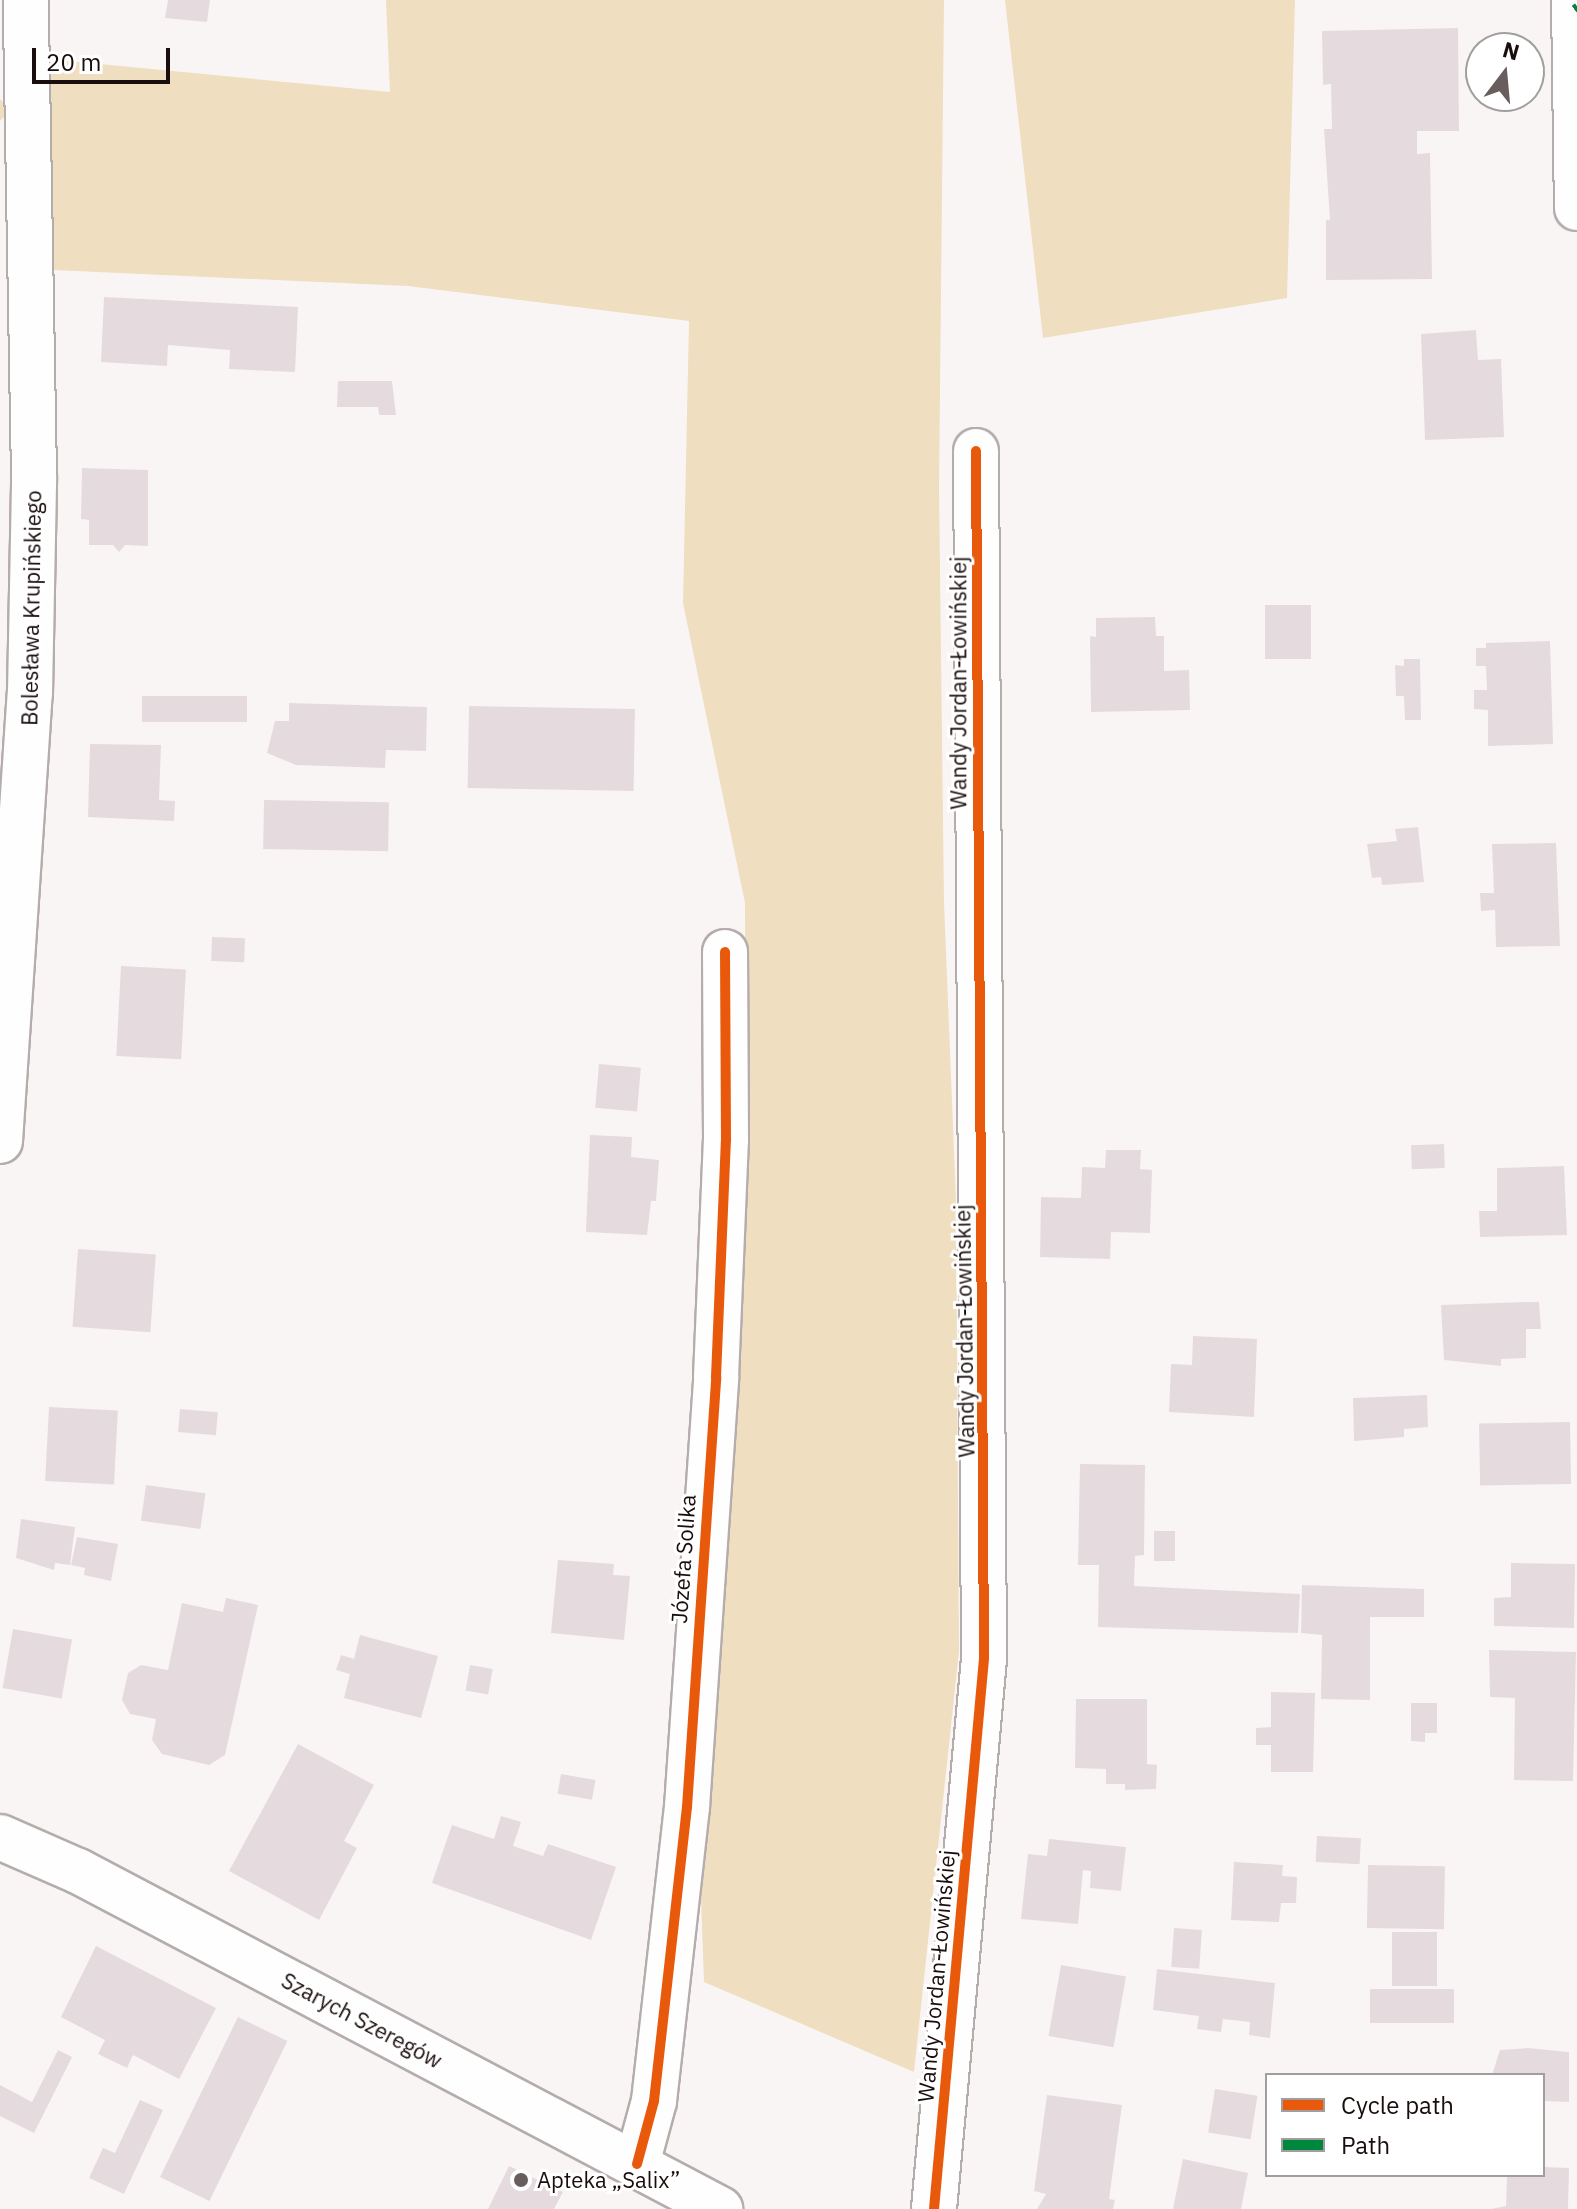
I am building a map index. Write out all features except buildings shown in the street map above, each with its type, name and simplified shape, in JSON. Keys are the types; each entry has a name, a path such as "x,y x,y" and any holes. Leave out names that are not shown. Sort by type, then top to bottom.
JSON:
{"street":[{"name":"Bolesława Krupińskiego","path":"0,1141 30,693 34,476 13,72 26,0"},
{"path":"1574,0 1577,208"},
{"name":"Wandy Jordan-Łowińskiej","path":"934,2209 984,1658 976,451"},
{"name":"Józefa Solika","path":"646,2183 687,1807 716,1377 726,1140 725,952"},
{"name":"Szarych Szeregów","path":"0,1837 78,1871 646,2183 720,2209"}],"shaded area":[{"path":"386,0 944,0 939,488 944,902 956,1201 959,1651 914,2072 704,1982 701,1899 727,1568 746,1124 745,903 683,603 689,321 408,286 53,270 48,59 390,92"},
{"path":"1005,0 1295,0 1287,298 1043,338"},
{"path":"0,99 11,111 0,121"}],"cycle path":[{"path":"934,2209 984,1658 976,451"},
{"path":"637,2164 654,2101 687,1807 716,1377 726,1140 725,952"}],"place":[{"name":"Apteka „Salix”","path":"521,2180"}]}
